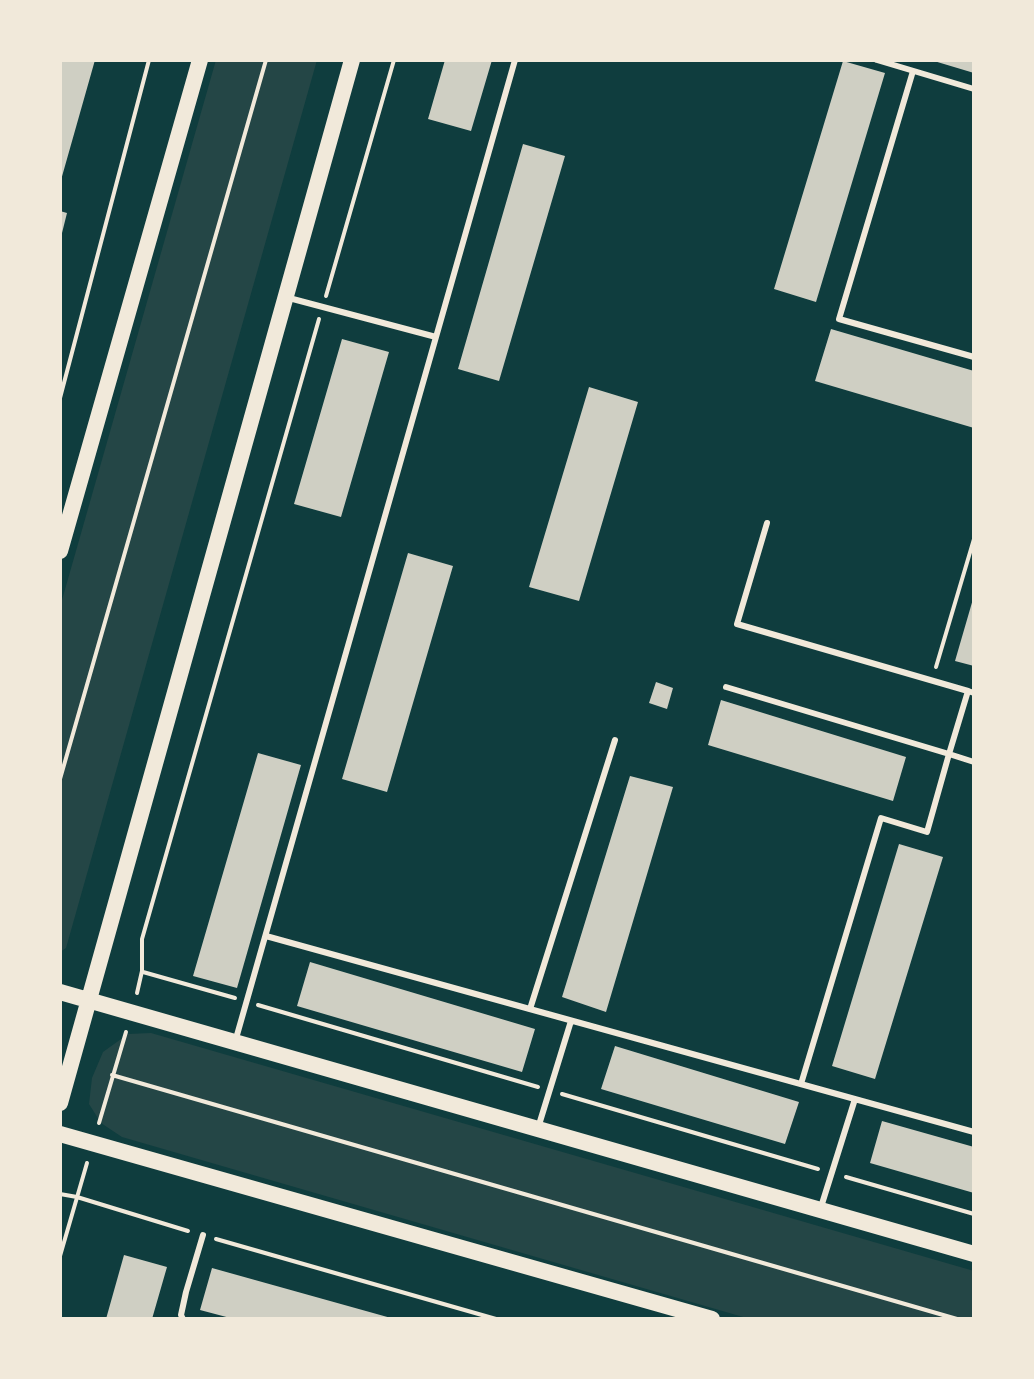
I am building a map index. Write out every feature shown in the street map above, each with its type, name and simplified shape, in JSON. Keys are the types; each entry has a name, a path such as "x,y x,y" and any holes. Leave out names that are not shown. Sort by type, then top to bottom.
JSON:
{"main road":[{"path":"60,551 200,60"},
{"path":"60,1103 352,60"},
{"path":"60,992 974,1254"},
{"path":"60,1134 712,1319"}],"lane":[{"path":"235,1042 515,60"},
{"path":"877,60 974,89"},
{"path":"913,71 839,319 974,357"},
{"path":"286,297 436,337"},
{"path":"767,523 737,624 971,692 927,832 881,818 801,1084"},
{"path":"726,687 974,762"},
{"path":"530,1009 615,740"},
{"path":"266,936 974,1132"},
{"path":"537,1129 571,1021"},
{"path":"820,1210 855,1099"},
{"path":"183,1319 181,1315 186,1292 203,1235"}],"path":[{"path":"60,398 149,60"},
{"path":"60,779 266,60"},
{"path":"60,1256 132,1012 142,971 142,939 394,60"},
{"path":"932,680 974,539"},
{"path":"112,1075 957,1319"},
{"path":"60,1194 496,1319"}],"shaded area":[{"path":"216,60 317,60 66,948 60,952 60,607"},
{"path":"151,1033 974,1271 974,1319 750,1319 122,1137 101,1123 89,1104 92,1078 103,1052 128,1034"}],"building":[{"path":"60,60 95,60 61,180 60,180"},
{"path":"445,60 492,60 471,131 428,119"},
{"path":"974,60 974,73 934,61"},
{"path":"843,61 885,73 816,302 774,289"},
{"path":"523,144 565,156 499,381 458,369"},
{"path":"60,211 67,213 61,237 60,237"},
{"path":"831,329 974,371 974,428 815,381"},
{"path":"342,339 389,352 341,517 294,504"},
{"path":"589,387 638,402 579,601 529,587"},
{"path":"408,553 453,566 387,792 342,779"},
{"path":"974,599 974,666 955,661"},
{"path":"656,682 673,688 667,709 649,703"},
{"path":"721,700 906,757 893,801 708,745"},
{"path":"258,753 301,765 237,988 193,976"},
{"path":"630,776 673,787 606,1012 562,997"},
{"path":"899,844 943,857 875,1079 832,1066"},
{"path":"310,962 535,1029 522,1072 297,1006"},
{"path":"615,1046 799,1102 785,1144 601,1089"},
{"path":"882,1121 974,1147 974,1193 870,1163"},
{"path":"124,1255 167,1267 152,1319 106,1319"},
{"path":"212,1268 391,1319 234,1319 200,1310"}]}
